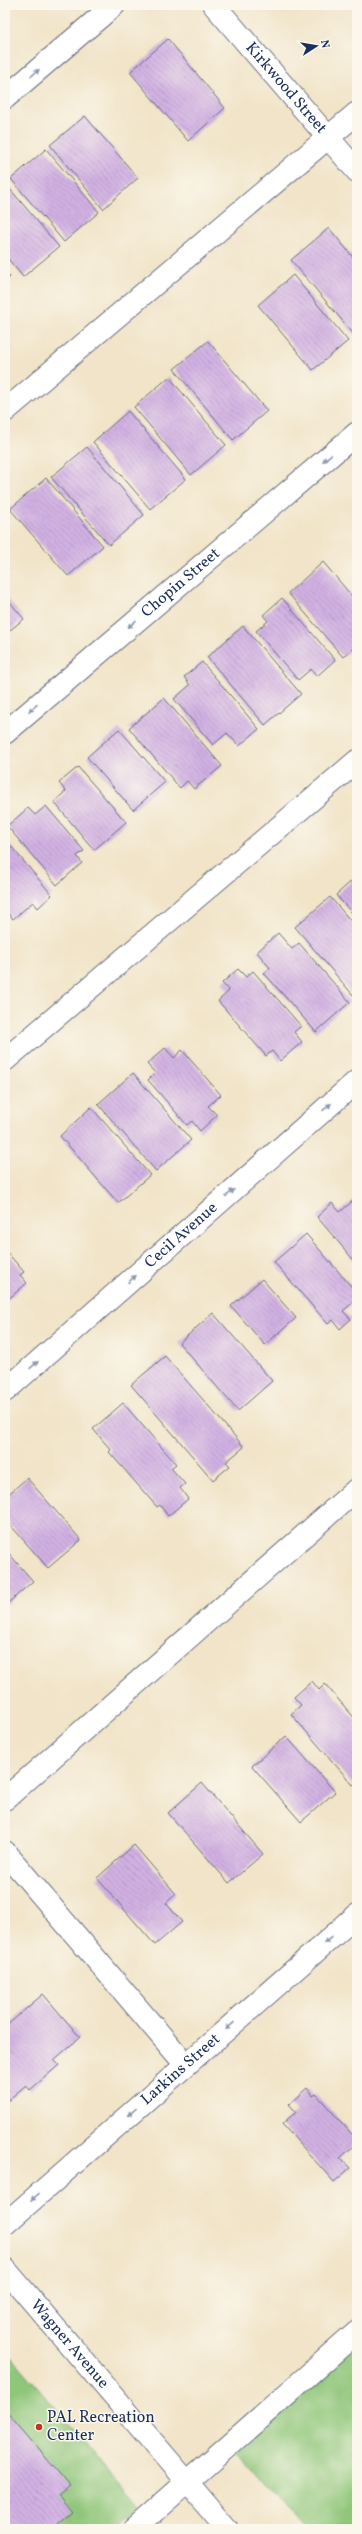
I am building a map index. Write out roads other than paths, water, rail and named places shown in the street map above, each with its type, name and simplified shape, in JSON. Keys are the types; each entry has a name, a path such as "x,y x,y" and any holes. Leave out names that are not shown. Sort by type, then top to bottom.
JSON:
{"street":[{"path":"5,98 114,5"},
{"name":"Kirkwood Street","path":"214,5 357,171"},
{"path":"5,411 357,112"},
{"name":"Chopin Street","path":"5,733 357,433"},
{"path":"5,1060 357,761"},
{"name":"Cecil Avenue","path":"5,1391 357,1081"},
{"path":"5,1799 357,1489"},
{"path":"5,1852 186,2065"},
{"name":"Larkins Street","path":"5,2224 357,1914"},
{"name":"Wagner Avenue","path":"5,2269 227,2529"},
{"path":"134,2529 357,2332"}],"place":[{"name":"PAL Recreation Center","path":"39,2427"}]}
